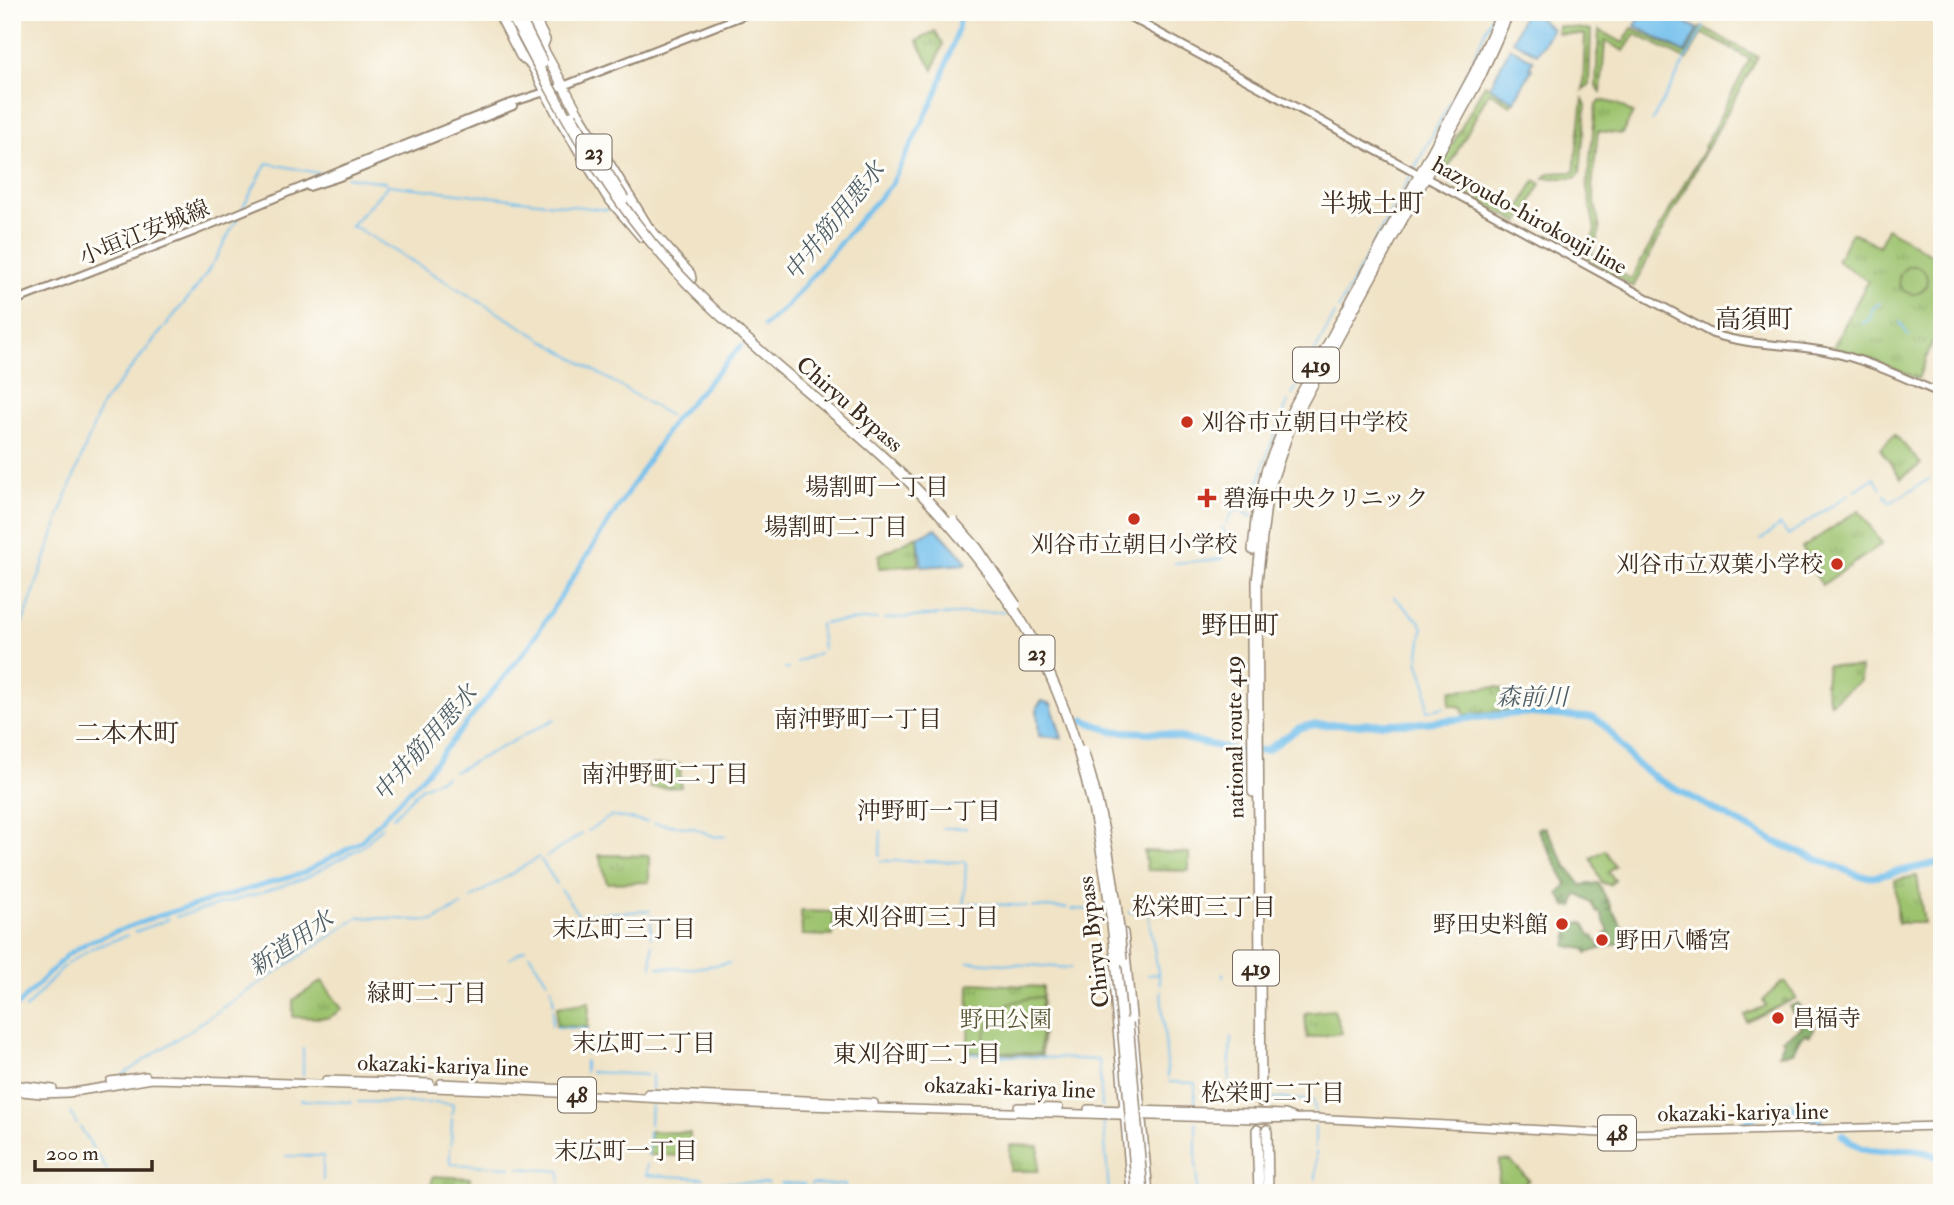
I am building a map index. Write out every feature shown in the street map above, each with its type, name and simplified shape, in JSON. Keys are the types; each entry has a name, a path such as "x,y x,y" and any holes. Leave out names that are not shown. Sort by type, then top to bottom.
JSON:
{"highway":[{"name":"23","path":"498,12 521,55 532,65"},
{"name":"23","path":"504,12 561,121 607,196 659,254"},
{"name":"Chiryu Bypass","path":"510,12 593,164 659,254 700,296 910,484 973,553 1023,624 1060,704 1085,775 1102,851 1115,921 1135,1193"},
{"name":"Chiryu Bypass","path":"517,12 572,117 618,192 645,228 691,279 916,482 977,548 1003,583 1050,666 1079,738 1099,805 1115,921 1145,1193"},
{"name":"23","path":"523,12 624,189 648,227 690,274 691,279"},
{"name":"23","path":"531,12 545,40 542,47"},
{"name":"national route 419","path":"1254,752 1259,767 1259,1101 1254,752 1256,581 1267,495 1288,433 1302,404 1418,174 1474,74 1502,12"},
{"name":"419","path":"1418,174 1480,77 1509,12"},
{"path":"1115,921 1123,932 1132,1001 1142,1113 1145,1193"},
{"path":"1115,921 1110,933 1115,1003 1135,1193"},
{"path":"1260,1130 1262,1193"}],"main road":[{"path":"288,194 337,178 546,92 752,12"},
{"name":"hazyoudo-hirokouji line","path":"1121,12 1713,334 1749,343 1829,352 1866,362 1942,394"},
{"path":"288,194 344,168 505,106 525,101"},
{"name":"小垣江安城線","path":"12,302 288,194"},
{"name":"okazaki-kariya line","path":"12,1084 48,1089 72,1088 151,1075 214,1076 520,1086 805,1101 1142,1113 1285,1114 1293,1118 1620,1133 1942,1126"},
{"name":"okazaki-kariya line","path":"12,1091 68,1093 152,1079 519,1091 771,1105 1126,1112"}],"green space":[{"path":"1558,26 1591,30 1589,84 1583,90 1585,35 1557,33"},
{"path":"1701,27 1758,57 1707,149 1704,147 1750,59 1702,33 1687,60 1635,34 1624,51 1605,41 1601,92 1596,86 1599,30 1623,43 1632,28 1686,54"},
{"path":"935,31 943,44 933,70 917,41"},
{"path":"1485,84 1513,102 1510,105 1489,92 1446,172 1516,215 1535,180 1541,184 1519,223 1436,174"},
{"path":"1583,99 1586,105 1580,173 1576,178 1544,178 1549,173 1574,172"},
{"path":"1601,100 1617,104 1633,113 1622,134 1598,131 1592,187 1600,230 1591,256 1631,279 1704,149 1706,150 1633,287 1590,260 1587,252 1595,230 1587,188 1596,105"},
{"path":"1887,228 1942,261 1942,317 1918,379 1833,347 1868,281 1837,261 1852,232 1879,246"},
{"path":"1913,266 1923,270 1927,280 1923,290 1913,294 1903,290 1899,280 1903,270"},
{"path":"1895,435 1921,464 1901,478 1880,449"},
{"path":"1859,510 1882,544 1822,585 1806,560 1809,558 1802,548"},
{"path":"917,536 919,565 879,568 879,555"},
{"path":"1827,665 1861,668 1860,681 1830,703 1825,685"},
{"path":"1497,687 1538,701 1542,704 1540,710 1516,709 1464,715 1462,707 1449,705 1451,690"},
{"path":"680,764 681,787 650,788 651,765"},
{"path":"1545,827 1567,867 1581,885 1598,883 1611,907 1606,910 1611,908 1630,940 1587,953 1585,949 1566,946 1570,926 1575,923 1584,923 1600,947 1609,943 1605,934 1609,932 1600,912 1597,913 1592,903 1577,894 1573,907 1566,906 1559,894 1567,884 1537,829"},
{"path":"1605,850 1615,866 1608,873 1615,880 1610,885 1602,883 1591,858"},
{"path":"1144,851 1189,853 1189,871 1147,870"},
{"path":"599,855 649,856 649,882 607,883"},
{"path":"1917,876 1924,923 1898,923 1895,880"},
{"path":"801,911 834,912 833,936 802,935"},
{"path":"322,981 342,1009 329,1018 293,1017 293,1000"},
{"path":"1782,982 1786,982 1796,998 1747,1022 1745,1015 1766,1006 1763,1000"},
{"name":"野田公園","path":"969,985 1043,987 1042,1055 968,1052"},
{"path":"1042,997 1040,1054 983,1051 988,1027 999,1010 1018,1001"},
{"path":"589,1002 588,1027 556,1026 557,1007"},
{"path":"1798,1003 1815,1026 1810,1036 1806,1034 1800,1038 1793,1052 1778,1054 1784,1042 1782,1039 1802,1027 1789,1007"},
{"path":"1334,1010 1342,1033 1307,1038 1305,1013"},
{"path":"650,1131 690,1133 690,1156 648,1155"},
{"path":"1010,1145 1039,1146 1038,1171 1010,1171"},
{"path":"1500,1160 1511,1161 1529,1180 1515,1190 1498,1189"},
{"path":"433,1176 470,1178 470,1193 430,1193"}],"water":[{"path":"1524,12 1532,12 1552,29 1537,54 1513,41"},
{"path":"1643,12 1666,12 1698,29 1685,53 1635,26"},
{"path":"1510,47 1533,60 1529,68 1532,69 1514,101 1490,87"},
{"path":"936,528 966,564 922,567 918,537"},
{"path":"1042,701 1051,704 1062,738 1039,736 1037,707"}],"waterway":[{"name":"中井筋用悪水","path":"764,326 788,305 891,185 936,95 958,30 960,12"},
{"path":"1338,309 1470,66 1493,12"},
{"path":"1652,121 1704,26"},
{"path":"242,209 267,163 323,174"},
{"path":"346,177 386,182 388,185 608,210"},
{"path":"387,186 350,227 355,227 670,416"},
{"path":"12,645 27,612 66,497 102,404 198,286 238,217"},
{"path":"1862,323 1869,320 1873,308 1880,303"},
{"path":"1292,395 1335,314"},
{"path":"1900,322 1909,337"},
{"name":"中井筋用悪水","path":"12,1011 67,955 88,942 158,916 303,873 360,842 426,773 529,646 674,420 741,346"},
{"path":"1252,508 1265,460 1288,402"},
{"path":"1935,475 1942,471"},
{"path":"1854,491 1874,478 1881,489"},
{"path":"1885,495 1890,503 1929,479"},
{"path":"1761,540 1780,525 1788,535 1849,494"},
{"path":"1226,523 1233,512 1241,509 1251,517 1251,514"},
{"path":"1175,563 1222,559 1227,536 1222,527"},
{"path":"1394,597 1423,628 1418,660 1426,685 1427,711 1444,707"},
{"path":"942,615 1004,611"},
{"path":"884,619 939,615"},
{"path":"824,623 877,619"},
{"path":"820,624 823,649"},
{"path":"797,662 819,653"},
{"name":"森前川","path":"1084,720 1111,731 1161,733 1242,752 1267,750 1299,728 1312,725 1418,723 1522,713 1594,718 1604,725 1635,763 1659,780 1775,842 1860,876 1873,877 1942,862"},
{"path":"454,772 555,719"},
{"path":"393,817 421,788 446,776"},
{"name":"新道用水","path":"588,831 611,816 647,822"},
{"name":"新道用水","path":"654,823 693,828 716,837 726,836"},
{"path":"362,847 382,827"},
{"path":"942,828 966,828"},
{"name":"新道用水","path":"880,855 881,831"},
{"name":"新道用水","path":"546,857 582,834"},
{"path":"263,892 305,878 360,848"},
{"name":"新道用水","path":"470,899 539,857"},
{"path":"541,860 557,884"},
{"name":"新道用水","path":"880,861 919,861"},
{"name":"新道用水","path":"923,861 966,862 964,903"},
{"path":"561,890 578,914"},
{"path":"176,917 260,893"},
{"name":"新道用水","path":"971,903 1027,906"},
{"name":"新道用水","path":"222,1008 359,917 433,921 462,905"},
{"name":"新道用水","path":"1032,907 1067,908"},
{"name":"新道用水","path":"1072,909 1098,910"},
{"path":"585,914 650,911"},
{"name":"新道用水","path":"1129,912 1148,913 1160,984"},
{"path":"651,916 651,937"},
{"path":"135,932 169,919"},
{"path":"90,949 128,935"},
{"path":"652,944 652,967"},
{"path":"509,959 525,949"},
{"path":"67,964 87,951"},
{"path":"529,954 547,981"},
{"path":"969,962 1025,965"},
{"path":"658,967 688,969 730,963"},
{"path":"1028,965 1071,968"},
{"path":"25,1009 64,966"},
{"path":"1148,975 1157,974"},
{"path":"551,987 554,1004"},
{"name":"新道用水","path":"1161,991 1168,1077"},
{"path":"552,1026 553,1009"},
{"name":"新道用水","path":"197,1025 220,1010"},
{"path":"12,1022 16,1018"},
{"name":"新道用水","path":"122,1075 195,1027"},
{"path":"557,1027 588,1029"},
{"path":"586,1054 587,1034"},
{"path":"1229,1080 1231,1037"},
{"path":"303,1049 303,1075"},
{"path":"969,1054 1099,1060 1102,1107"},
{"path":"585,1061 585,1072"},
{"path":"591,1072 647,1075"},
{"path":"652,1075 652,1089"},
{"name":"新道用水","path":"1169,1082 1195,1083 1195,1106"},
{"path":"1230,1084 1230,1097 1250,1098"},
{"path":"1271,1098 1307,1100"},
{"path":"301,1100 351,1102"},
{"path":"1313,1100 1315,1112"},
{"path":"358,1102 430,1103"},
{"path":"650,1125 651,1102"},
{"path":"434,1103 453,1104 452,1115"},
{"path":"1744,1124 1762,1111 1789,1105 1820,1122"},
{"path":"70,1113 77,1124"},
{"path":"1103,1116 1109,1193"},
{"path":"451,1145 452,1119"},
{"name":"新道用水","path":"1196,1122 1196,1169"},
{"path":"1315,1126 1315,1147"},
{"path":"80,1127 93,1148"},
{"path":"648,1155 649,1131"},
{"path":"1842,1135 1870,1151 1915,1150 1942,1158"},
{"path":"450,1149 450,1164 511,1167"},
{"path":"1316,1152 1316,1179"},
{"path":"97,1154 107,1170"},
{"path":"286,1156 323,1156 323,1180"},
{"path":"647,1164 646,1175 704,1178"},
{"path":"519,1168 560,1171 560,1181"},
{"name":"新道用水","path":"1197,1174 1197,1193"},
{"path":"709,1182 769,1183"},
{"path":"781,1183 805,1184"},
{"path":"811,1184 845,1185 845,1193"},
{"path":"559,1193 560,1185"},
{"path":"1316,1186 1316,1193"},
{"path":"356,1187 370,1187 370,1193"}],"tunnel":[{"path":"1261,1101 1262,1130"}],"place":[{"name":"刈谷市立朝日中学校","path":"1187,422"},
{"name":"碧海中央クリニック","path":"1207,498"},
{"name":"刈谷市立朝日小学校","path":"1134,519"},
{"name":"刈谷市立双葉小学校","path":"1837,564"},
{"name":"野田史料館","path":"1562,924"},
{"name":"野田八幡宮","path":"1602,940"},
{"name":"昌福寺","path":"1778,1018"}],"district":[{"name":"半城土町","path":"1372,203"},
{"name":"高須町","path":"1754,319"},
{"name":"場割町一丁目","path":"877,487"},
{"name":"場割町二丁目","path":"836,527"},
{"name":"野田町","path":"1240,625"},
{"name":"南沖野町一丁目","path":"858,719"},
{"name":"二本木町","path":"127,733"},
{"name":"南沖野町二丁目","path":"665,774"},
{"name":"沖野町一丁目","path":"929,811"},
{"name":"松栄町三丁目","path":"1204,907"},
{"name":"東刈谷町三丁目","path":"915,917"},
{"name":"末広町三丁目","path":"624,929"},
{"name":"緑町二丁目","path":"427,993"},
{"name":"末広町二丁目","path":"644,1043"},
{"name":"東刈谷町二丁目","path":"917,1054"},
{"name":"松栄町二丁目","path":"1273,1093"},
{"name":"末広町一丁目","path":"626,1151"}]}
